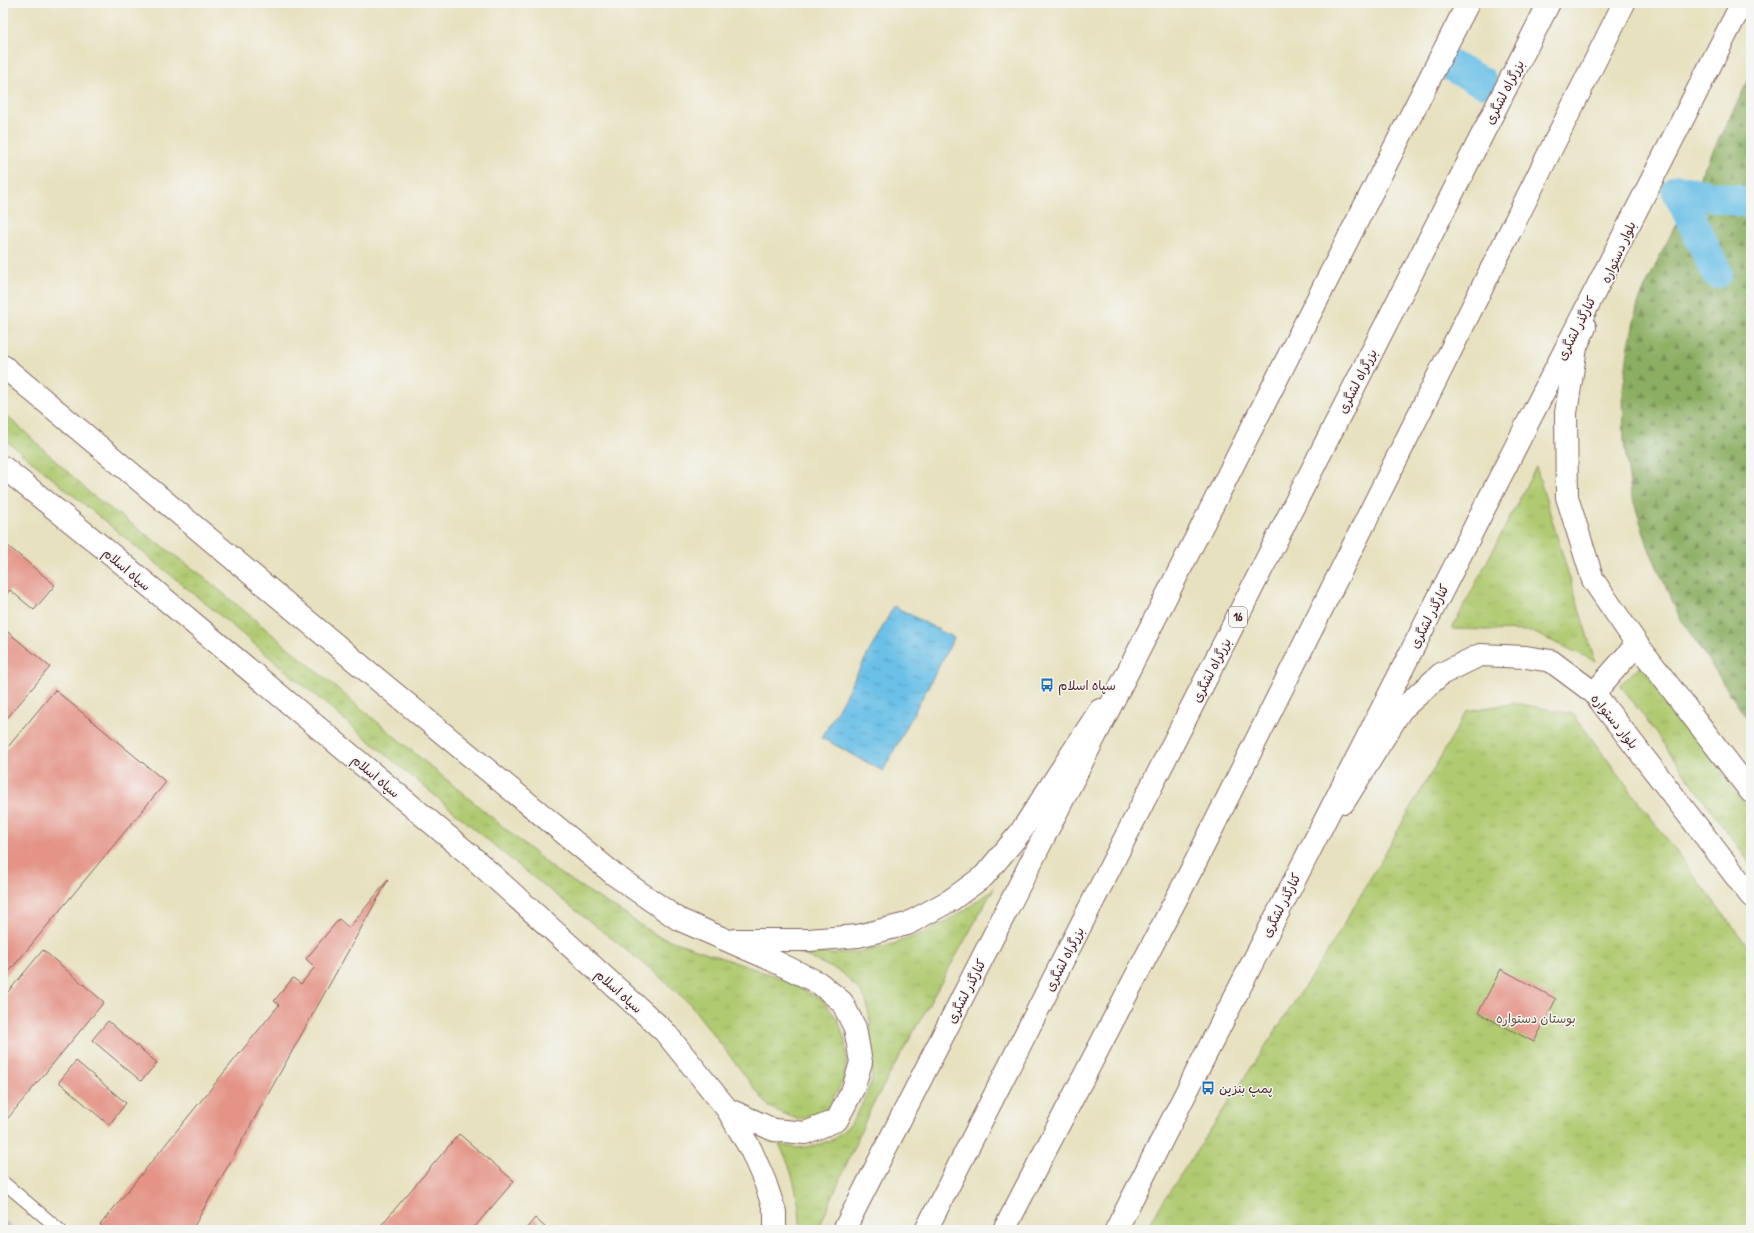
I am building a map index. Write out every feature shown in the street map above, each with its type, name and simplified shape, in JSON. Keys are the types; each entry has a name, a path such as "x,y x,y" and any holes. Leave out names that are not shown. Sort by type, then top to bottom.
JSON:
{"main road":[{"name":"بزرگراه لشگری","path":"926,1230 1549,3"},
{"path":"1004,1230 1196,859 1619,12 1629,3"},
{"name":"کنارگذر لشگری","path":"1116,1230 1742,3"},
{"name":"کنارگذر لشگری","path":"844,1230 1468,4"},
{"name":"بلوار دستواره","path":"1640,203 1576,347 1566,413 1567,497 1593,580 1638,644 1751,792"},
{"path":"3,366 354,660 616,876 678,919 723,940 772,960 819,983 842,1002 855,1028 861,1062 853,1089 837,1120 805,1133 774,1130 727,1109"},
{"name":"سپاه اسلام","path":"3,467 111,554 470,855 664,1031 727,1109 751,1150 765,1182 775,1212 775,1230"},
{"path":"1594,693 1638,644"},
{"path":"723,940 809,940 858,936 907,924 951,900 984,876 1020,834 1141,645"},
{"name":"بلوار دستواره","path":"1270,927 1331,822 1401,710 1441,674 1480,655 1526,657 1550,661 1594,693 1751,896"}],"lane":[{"path":"3,1182 60,1230"}],"shaded area":[{"path":"3,1219 16,1230 3,1230"}],"green space":[{"path":"1751,75 1751,725 1680,618 1649,549 1631,493 1624,442 1623,390 1629,345 1638,303"},
{"path":"3,413 92,495 200,574 556,871 655,935 778,977 822,999 838,1020 845,1041 847,1061 843,1081 827,1109 799,1120 769,1107 689,1003 652,970 514,862 216,612 3,438"},
{"path":"1536,467 1595,661 1530,631 1452,629"},
{"path":"1644,663 1751,812 1751,865 1620,684"},
{"name":"بوستان دستواره","path":"1515,703 1573,714 1751,951 1751,1230 1145,1229 1330,948 1467,711"},
{"path":"994,888 871,1108 818,1230 801,1230 799,1205 795,1186 783,1151 779,1144 796,1148 813,1146 834,1139 851,1124 863,1102 872,1080 870,1021 866,1000 859,990 841,972 788,948 805,952 835,954 874,949 893,944 931,929 948,920 965,910"}],"water":[{"path":"894,606 954,638 883,771 822,738"}],"building":[{"path":"3,542 55,585 34,610 10,590 3,598"},
{"path":"3,628 50,667 3,723"},
{"path":"55,690 166,782 3,979 3,753"},
{"path":"388,880 192,1230 106,1230 100,1225 279,1005 274,1001 293,978 301,984 315,967 306,959 339,919 349,928"},
{"path":"43,950 104,1002 3,1124 3,998"},
{"path":"1501,969 1556,999 1534,1042 1478,1013"},
{"path":"108,1021 157,1063 141,1081 92,1040"},
{"path":"76,1061 126,1103 109,1125 59,1082"},
{"path":"459,1134 514,1181 472,1230 377,1230"},
{"path":"535,1218 548,1230 525,1230"}],"waterway":[{"path":"1449,65 1482,82"},
{"path":"1677,190 1717,273"},
{"path":"1677,190 1751,203"}],"place":[{"name":"سپاه اسلام","path":"1047,685"},
{"name":"پمپ بنزین","path":"1208,1088"}]}
